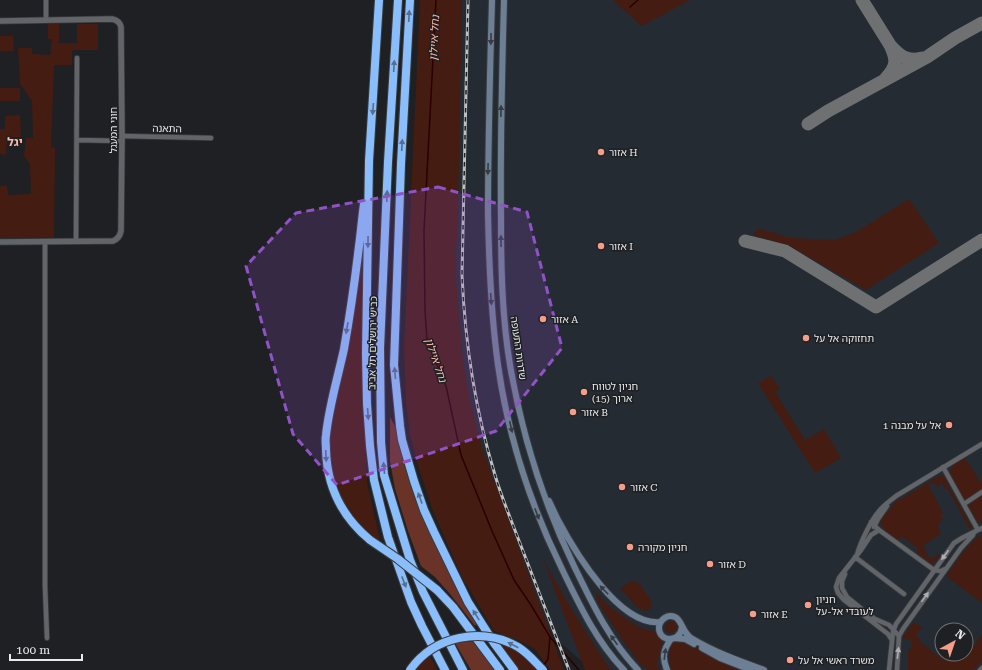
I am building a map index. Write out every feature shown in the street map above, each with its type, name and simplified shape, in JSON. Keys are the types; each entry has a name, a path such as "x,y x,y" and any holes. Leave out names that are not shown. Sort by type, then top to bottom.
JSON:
{"highway":[{"name":"כביש ירושלים תל אביב","path":"379,0 369,161 366,354 370,446 374,480 388,537 401,576 422,626 445,670"},
{"name":"כביש ירושלים תל אביב","path":"398,0 388,162 380,348 384,475 410,560 423,592 463,670"},
{"path":"410,0 401,164 394,365 401,433 407,459 424,510 452,570 468,602 494,643 514,670"},
{"path":"369,161 353,290 326,437 326,461 332,488 339,505 361,533 398,558 437,590 454,607 500,670"},
{"path":"410,670 415,663 432,648 445,642 457,639 480,636 497,638 511,643 526,653 543,670"}],"main road":[{"path":"492,0 488,150 489,271 493,323 503,396 518,456 540,522 587,620 600,641 623,670"},
{"name":"שדרות התעופה","path":"504,0 500,173 502,285 510,364 515,393 534,468 552,518 567,552 598,614 626,658 638,670"},
{"path":"534,468 558,520 584,565 601,587 619,605 637,617 648,622 660,622 665,618 674,617 679,621 690,638 722,654 764,670"},
{"path":"660,622 659,628 661,635 667,639 685,639 720,658 750,670"},
{"path":"667,670 663,655 667,644 680,634 682,627"}],"street":[{"path":"46,0 46,20"},
{"name":"חוני המעגל","path":"0,21 112,19 120,23 122,138 121,231 116,240 0,242"},
{"path":"76,241 77,58"},
{"name":"התאנה","path":"76,140 122,138 211,138"},
{"path":"45,242 45,586 47,638"},
{"path":"897,670 900,639 889,625 875,619 841,597 836,587 839,578 871,535 879,511 896,496 982,444"},
{"path":"943,467 978,530"},
{"path":"964,504 982,492"},
{"path":"856,556 858,549 888,503"},
{"path":"878,519 877,526 879,530"},
{"path":"873,526 934,570 941,571 947,568"},
{"path":"871,535 879,530"},
{"path":"884,631 896,633 903,629 961,548 978,530"},
{"path":"889,670 892,641 896,633 896,624 954,543 978,530"},
{"path":"856,556 904,594"},
{"path":"857,608 891,637 892,641"},
{"path":"889,625 896,624"}],"highlighted area":[{"path":"438,187 527,212 562,348 496,431 337,485 293,434 246,266 296,213"}],"shaded area":[{"path":"420,0 462,0 458,212 455,270 463,361 471,406 482,448 564,670 550,670 535,649 518,640 494,631 462,577 433,511 418,466 410,435 406,404 404,348"},
{"path":"444,0 982,0 982,670 592,670 556,639 516,577 459,439"},
{"path":"614,0 690,0 642,26"},
{"path":"48,24 59,24 59,43 77,43 77,24 98,24 98,50 72,50 72,65 54,65 51,147 55,148 54,238 0,238 0,186 7,186 8,195 31,194 30,164 24,156 26,138 33,138 32,101 20,84 18,48 32,48 32,54 50,55 52,39 48,39"},
{"path":"0,36 13,36 14,51 0,51"},
{"path":"0,88 20,88 20,101 0,101"},
{"path":"20,115 21,137 7,137 6,155 0,154 0,129 5,129 5,116"},
{"path":"909,199 939,243 866,290 788,245 756,236 754,234 756,230 760,229 791,238 835,240 856,232"},
{"path":"366,211 364,386 367,483 380,540 363,531 354,523 335,487 330,461 329,437"},
{"path":"771,376 780,388 775,392 805,440 824,429 841,458 815,473 758,383"},
{"path":"390,417 397,430 431,533 465,604 477,623 475,626 435,577 421,566 395,489 390,461"},
{"path":"965,458 981,483 982,482 982,524 978,522 950,474 951,468 957,462"},
{"path":"940,475 945,478 972,527 971,529 969,528 947,488 943,489 943,484 940,484 938,488 934,482 928,485 943,513 940,515 943,520 939,523 938,527 941,534 923,546 930,559 939,554 940,556 932,564 916,552 917,548 903,537 898,540 889,534 883,528 881,519 896,501"},
{"path":"982,534 982,603 946,576 967,548"},
{"path":"543,559 593,643 611,670 585,670"},
{"path":"632,581 640,584 652,603 650,609 645,611 637,607 620,588"},
{"path":"596,592 607,605 634,624 646,630 656,631 658,637 663,640 657,664 660,670 648,670 641,665 597,601"},
{"path":"673,621 676,622 676,632 669,633 666,632 665,625 666,622"},
{"path":"914,623 922,627 916,635 920,639 919,641 934,653 934,662 974,662 974,645 982,634 982,660 973,670 908,670 908,649 911,649 912,641 903,639 904,635"},
{"path":"467,641 476,642 497,670 471,670 455,643"},
{"path":"678,641 685,642 738,670 672,670 669,660 670,646 671,643"},
{"path":"496,642 518,653 537,670 516,670"},
{"path":"429,655 437,670 416,670 422,660"}],"waterway":[{"name":"נחל איילון","path":"436,0 424,231 427,341 446,386 461,455 492,531 514,580 550,637 548,659 544,665"},
{"path":"630,7 638,0"},
{"path":"550,637 579,670"}],"taxiway":[{"path":"862,0 890,45"},
{"path":"808,124 828,111 927,57 955,38 982,23"},
{"path":"886,78 895,63 890,45 897,52 908,59 922,58"},
{"path":"745,241 785,251 876,307 982,240"}],"railway":[{"path":"468,0 462,275 468,351 482,426 498,484 569,670"}],"place":[{"name":"אזור H","path":"601,152"},
{"name":"אזור I","path":"601,246"},
{"name":"אזור A","path":"543,319"},
{"name":"תחזוקה אל על","path":"806,338"},
{"name":"חניון לטווח ארוך (15)","path":"584,392"},
{"name":"אזור B","path":"573,412"},
{"name":"אל על מבנה 1","path":"949,425"},
{"name":"אזור C","path":"622,487"},
{"name":"חניון מקורה","path":"630,547"},
{"name":"אזור D","path":"710,564"},
{"name":"חניון לעובדי אל-על","path":"808,605"},
{"name":"אזור E","path":"753,614"},
{"name":"משרד ראשי אל על","path":"790,660"}],"district":[{"name":"יגל","path":"15,142"}]}
